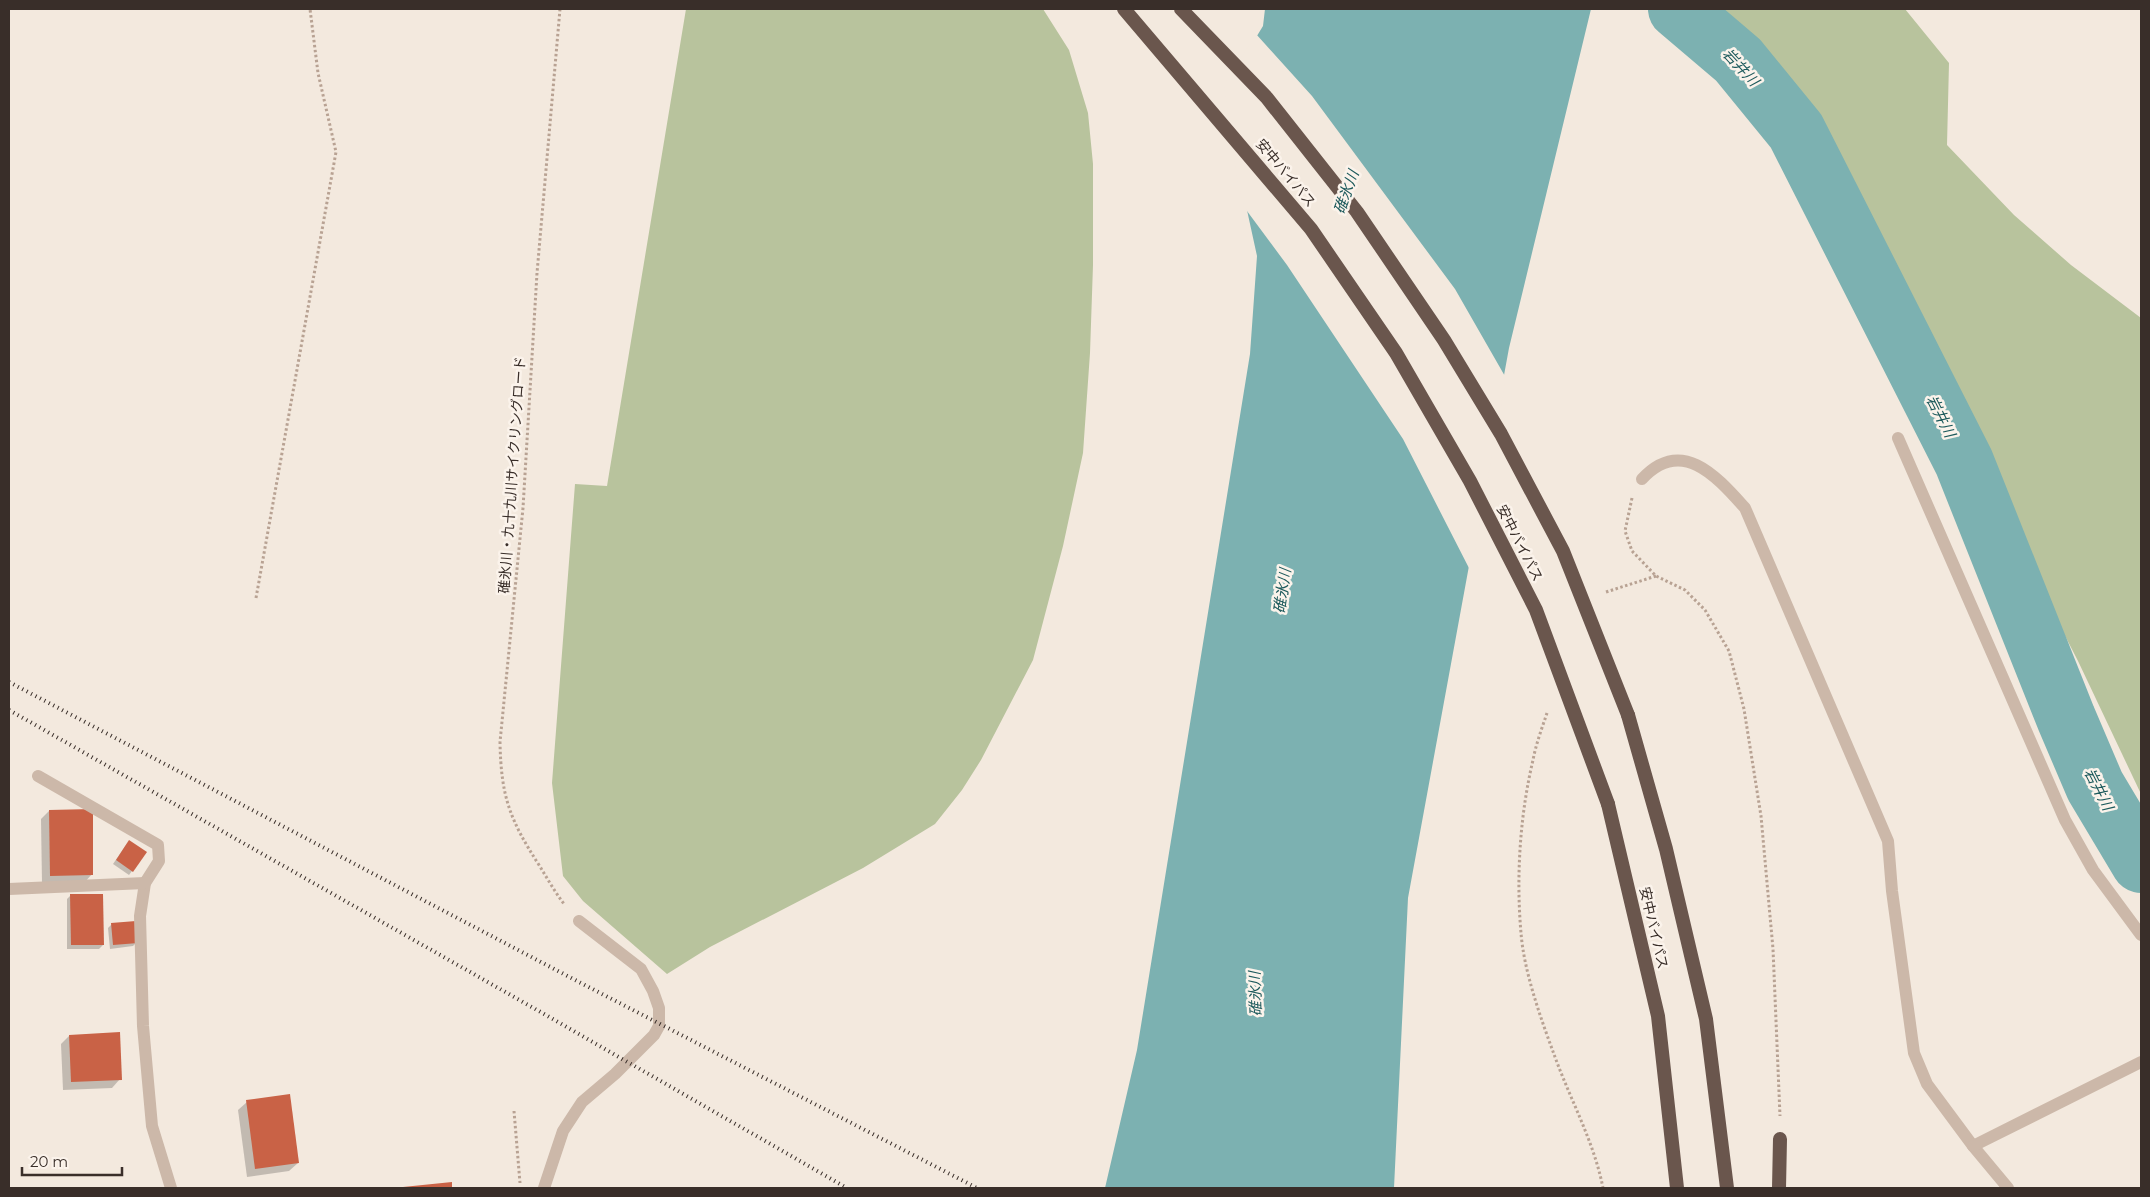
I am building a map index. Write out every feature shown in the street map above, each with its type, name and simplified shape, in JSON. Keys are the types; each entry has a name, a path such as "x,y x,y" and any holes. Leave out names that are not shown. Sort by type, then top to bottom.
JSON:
{"highway":[{"name":"安中バイパス","path":"1124,9 1311,229 1396,353 1470,481 1536,610 1608,804 1658,1016 1677,1188"},
{"path":"1181,9 1274,106 1357,212 1444,340 1501,434 1563,550 1628,715 1666,849 1706,1019 1727,1188"},
{"path":"1780,1139 1780,1188"}],"street":[{"path":"1898,438 2065,820 2093,870 2141,935"},
{"path":"1642,479 1650,471 1673,460 1696,463 1720,480 1745,508 1888,841 1892,891 1914,1053 1927,1084 1973,1146 2008,1188"},
{"path":"38,776 158,845 159,861 145,883 140,916 142,1026 152,1126 171,1188"},
{"path":"9,889 145,883"},
{"path":"544,1188 563,1131 582,1102 615,1074 654,1035 659,1026 658,1008 653,991 641,969 579,921"},
{"path":"1973,1146 2141,1062"}],"path":[{"path":"256,598 336,152 318,73 310,9"},
{"name":"碓氷川・九十九川サイクリングロード","path":"560,9 537,273 523,508 500,742 501,771 512,820 559,898 579,921"},
{"path":"1642,479 1634,492 1624,531 1632,551 1656,576 1684,590 1706,610 1728,652 1744,709 1761,816 1773,949 1780,1139"},
{"path":"1599,599 1605,592 1656,576"},
{"path":"1549,704 1533,759 1526,798 1519,866 1521,934 1531,982 1555,1056 1598,1162 1603,1188"},
{"path":"514,1111 520,1188"}],"green space":[{"path":"686,9 1043,9 1069,50 1088,113 1093,164 1093,265 1090,353 1083,453 1063,546 1033,660 981,760 962,790 935,824 863,868 710,947 667,974 583,901 563,876 552,783 575,484 607,486"},
{"path":"1722,9 1905,9 1949,63 1947,145 2014,215 2071,265 2141,318 2141,794 2078,661 1930,373 1831,155"}],"water":[{"name":"碓氷川","path":"1265,9 1591,9 1509,348 1408,898 1394,1188 1105,1188 1137,1050 1250,354 1257,256 1240,178 1227,85 1263,26"}],"pier":[{"path":"1256,34 1312,96 1455,289 1506,378 1471,572 1403,439 1287,265 1244,207 1237,178 1224,85"}],"building":[{"path":"93,809 93,875 50,876 49,810"},
{"path":"129,840 147,852 133,872 116,860"},
{"path":"70,894 103,894 104,945 71,945"},
{"path":"136,921 138,943 113,945 111,923"},
{"path":"120,1032 122,1080 71,1082 69,1035"},
{"path":"290,1094 299,1163 255,1169 246,1100"},
{"path":"452,1182 452,1188 403,1188 403,1187"}],"waterway":[{"name":"岩井川","path":"1678,9 1738,60 1796,131 1964,462 2095,786 2141,863"}],"railway":[{"path":"9,682 577,981 977,1188"},
{"path":"9,710 847,1188"}]}
